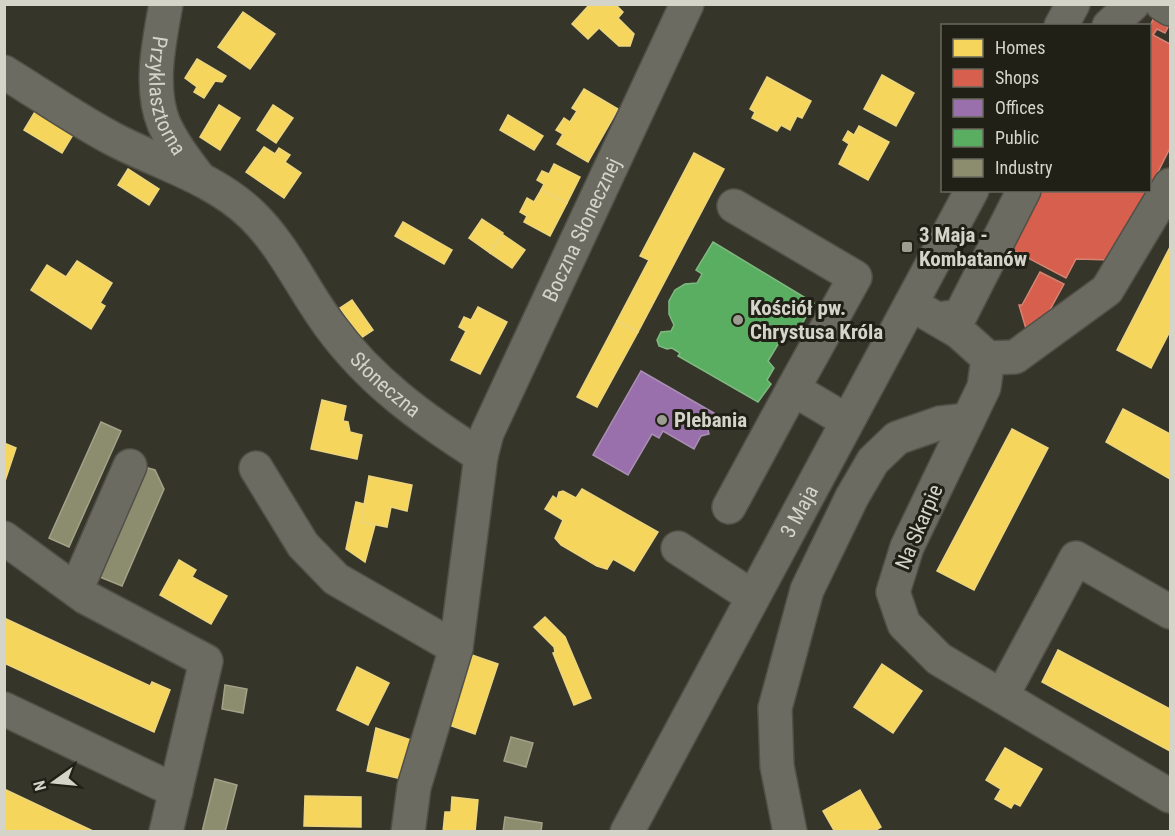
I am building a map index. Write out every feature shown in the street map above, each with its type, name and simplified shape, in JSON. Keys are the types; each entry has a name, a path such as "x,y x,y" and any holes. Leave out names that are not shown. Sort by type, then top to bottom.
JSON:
{"street":[{"name":"Przyklasztorna","path":"166,4 156,77 158,100 164,123 174,144 201,181"},
{"name":"Boczna Słonecznej","path":"481,456 487,433 687,4"},
{"path":"1062,24 1073,4"},
{"path":"1110,24 1133,4"},
{"path":"1162,4 1170,9"},
{"name":"Słoneczna","path":"4,72 113,139 225,193 252,214 277,244 329,324 377,381 422,419 481,456"},
{"path":"924,311 959,332 988,358 1015,357 1107,290 1170,185"},
{"name":"3 Maja","path":"627,831 847,421 924,311 971,192"},
{"path":"924,311 960,316 1023,192"},
{"path":"729,507 855,277 734,206"},
{"name":"Na Skarpie","path":"988,358 984,387 907,547 893,592 904,624 939,659 1170,796"},
{"path":"793,389 847,421"},
{"path":"790,831 777,766 775,708 807,590 852,497 873,461 897,438 940,423 968,420"},
{"path":"408,831 414,788 456,648 481,456"},
{"path":"76,591 130,466"},
{"path":"256,468 303,545 336,579 456,648"},
{"path":"4,538 76,591 206,661 166,831"},
{"path":"678,548 753,597"},
{"path":"1002,696 1076,558 1170,612"},
{"path":"4,709 176,790"}],"building: Homes":[{"path":"590,4 615,4 623,12 618,18 634,34 630,46 619,46 599,28 588,39 572,24"},
{"path":"243,12 275,34 250,69 218,47"},
{"path":"197,59 226,76 222,82 215,81 204,98 194,92 197,87 185,78"},
{"path":"882,75 914,93 896,126 864,109"},
{"path":"767,77 811,101 802,118 797,116 790,130 781,125 777,131 752,118 755,112 750,109"},
{"path":"584,89 618,109 588,162 557,144 563,134 556,130 564,118 570,122 577,111 572,108"},
{"path":"219,105 240,118 220,150 200,137"},
{"path":"273,105 293,118 276,143 257,130"},
{"path":"36,110 74,133 62,153 24,130"},
{"path":"508,115 543,136 534,150 500,130"},
{"path":"859,126 889,142 868,180 839,164 849,144 843,140 848,131 854,135"},
{"path":"264,147 275,154 279,148 290,155 285,162 301,173 284,198 246,172"},
{"path":"694,153 724,169 638,332 617,321 649,260 640,256"},
{"path":"554,164 580,177 567,203 541,190 544,184 537,180 542,171 549,174"},
{"path":"128,169 159,189 149,205 118,185"},
{"path":"541,190 567,203 550,236 524,222 527,216 520,212 527,198 534,202"},
{"path":"482,219 503,233 490,253 469,238"},
{"path":"403,222 452,250 444,264 395,236"},
{"path":"502,234 525,250 512,268 490,253"},
{"path":"1170,247 1170,331 1151,368 1117,350"},
{"path":"77,261 112,283 100,303 105,306 91,329 31,290 47,265 66,277"},
{"path":"352,300 373,330 361,338 340,308"},
{"path":"478,307 507,322 480,374 451,360 466,331 459,327 464,317 471,320"},
{"path":"617,321 638,332 597,407 577,397"},
{"path":"322,400 346,406 343,421 348,422 350,432 362,435 357,459 311,449"},
{"path":"1123,409 1170,434 1170,479 1106,442"},
{"path":"1012,429 1048,448 974,590 937,571"},
{"path":"4,443 16,448 4,484"},
{"path":"369,476 412,485 407,511 391,507 387,527 361,522"},
{"path":"582,489 658,532 634,571 613,559 607,569 597,566 561,545 555,538 563,520 545,509 553,496 557,499 559,492 563,491 576,498"},
{"path":"356,502 364,504 361,522 375,525 365,562 346,549"},
{"path":"179,560 196,570 192,577 227,596 211,624 160,595"},
{"path":"545,617 565,637 591,698 574,705 553,653 555,652 554,647 534,627"},
{"path":"4,618 150,686 152,682 170,690 154,732 4,663"},
{"path":"1058,650 1170,709 1170,751 1042,682"},
{"path":"472,655 498,664 475,734 449,725"},
{"path":"882,664 922,691 893,733 854,707"},
{"path":"357,667 389,683 368,725 337,710"},
{"path":"376,728 411,740 402,779 367,771"},
{"path":"1005,748 1042,769 1020,806 1014,803 1011,808 995,799 1001,789 986,780"},
{"path":"4,789 95,832 4,832"},
{"path":"860,790 881,827 873,832 835,832 823,811"},
{"path":"305,796 361,797 361,827 304,826"},
{"path":"452,797 478,800 475,832 443,832 445,812 451,812"}],"building: Shops":[{"path":"1153,19 1168,27 1165,33 1157,29 1153,35 1170,44 1170,148 1151,186 1151,24"},
{"path":"1031,192 1147,192 1112,260 1076,259 1066,278 1011,249"},
{"path":"1040,272 1064,284 1041,326 1026,329 1019,305 1022,305"}],"building: Offices":[{"name":"Plebania","path":"641,371 714,413 707,426 709,434 701,436 694,449 663,431 659,438 652,434 628,475 593,455"}],"building: Public":[{"name":"Kościół pw. Chrystusa Króla","path":"713,242 814,303 799,329 789,326 768,361 774,368 767,380 771,384 758,402 678,356 680,353 672,348 659,346 657,340 661,332 671,331 674,325 669,314 669,301 675,290 685,284 697,283 702,274 696,270"}],"building: Industry":[{"path":"101,422 121,431 69,547 49,538"},
{"path":"148,468 155,470 164,489 122,586 100,577"},
{"path":"225,685 247,689 243,713 222,709"},
{"path":"511,737 533,743 526,767 504,761"},
{"path":"215,779 237,785 225,832 202,832"},
{"path":"505,817 542,823 541,832 503,832"}],"place":[{"name":"3 Maja - Kombatanów","path":"907,247"},
{"name":"Kościół pw. Chrystusa Króla","path":"738,320"},
{"name":"Plebania","path":"662,420"}]}
